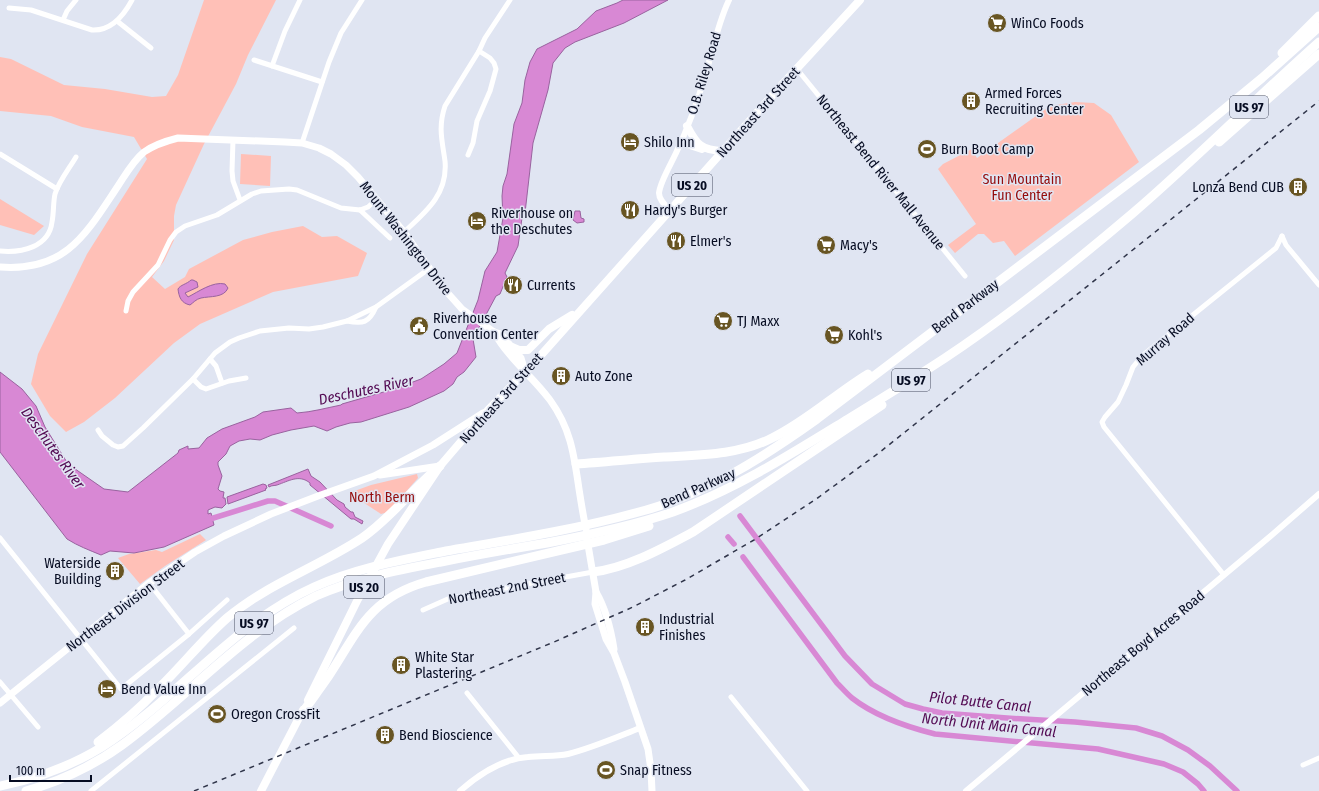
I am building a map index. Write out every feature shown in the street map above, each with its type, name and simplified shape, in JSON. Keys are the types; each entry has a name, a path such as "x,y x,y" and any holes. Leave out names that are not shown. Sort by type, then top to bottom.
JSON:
{"highway":[{"path":"1241,96 1258,76 1319,16"},
{"name":"Bend Parkway","path":"0,786 16,783 63,766 85,756 118,736 145,715 234,638 262,617 304,592 332,579 393,561 600,522 637,513 666,504 700,490 744,468 785,442 1199,130 1241,96 1319,28"},
{"name":"Bend Parkway","path":"26,791 71,775 107,755 146,726 232,653 264,628 304,602 342,586 390,572 568,538 603,536 707,498 746,480 891,393 946,357 1033,294 1131,214 1319,42"},
{"path":"1184,167 1233,131 1319,54"},
{"path":"576,464 712,454 740,450 752,446 771,439 799,423 855,382 910,348"},
{"path":"593,572 625,564 663,548 693,532 901,392 946,357"},
{"path":"63,766 96,745 140,706 227,618 264,592 341,551 362,538 386,519 415,488 440,466"},
{"path":"301,715 328,677 360,625 376,608 397,593 426,582 570,548 603,536"}],"main road":[{"name":"Northeast 3rd Street","path":"261,791 294,729 358,599 388,544 440,466 488,410 860,0"},
{"path":"687,126 698,144 711,150"},
{"name":"Mount Washington Drive","path":"0,267 26,267 49,260 67,250 92,225 132,165 144,152 162,142 178,138 302,143 332,154 346,165 404,232 444,289 462,309 494,332 501,334 521,358 525,371"},
{"path":"681,142 705,150 723,151"},
{"path":"512,347 519,350 528,350 549,329 579,311"},
{"name":"Mount Washington Drive","path":"494,332 500,344 515,362 525,371"},
{"path":"525,371 550,400 563,422 570,438 576,464 596,592 602,602 612,636 614,653 626,682 649,756 652,791"},
{"path":"374,476 433,445 488,410"},
{"path":"374,476 440,466"},
{"name":"Northeast Division Street","path":"0,703 149,583 184,559 217,540 281,510 374,476"}],"street":[{"path":"63,20 67,11 76,0"},
{"path":"9,8 31,10 92,30 98,30 104,29 117,20 124,13 132,0"},
{"path":"272,66 285,31 300,0"},
{"path":"302,143 329,62 341,33 362,0"},
{"path":"404,232 425,213 436,199 444,178 445,163 440,131 445,106 479,51 485,38 510,0"},
{"name":"O.B. Riley Road","path":"670,210 660,198 659,192 681,142 706,75 716,34 729,0"},
{"path":"117,20 151,48"},
{"path":"468,155 477,121 490,91 496,69 490,58 479,51"},
{"path":"254,60 322,82"},
{"name":"Northeast Bend River Mall Avenue","path":"796,69 965,276"},
{"path":"233,140 232,176 234,186 240,200"},
{"path":"0,154 57,189"},
{"path":"0,251 28,250 34,248 48,235 51,228 54,200 57,189 76,157"},
{"path":"126,311 128,301 133,292 158,265 170,240 176,232 185,226 217,215 252,194 261,191 289,189 305,192 342,208 360,210 377,199"},
{"path":"360,210 390,238"},
{"name":"Murray Road","path":"1224,575 1104,427 1102,422 1118,402 1133,367 1142,356 1276,248 1282,236 1286,245 1319,285"},
{"path":"98,430 102,436 113,445 118,447 123,446 193,379 210,359 230,342 255,332 289,328 308,329 347,321 376,307 430,268"},
{"path":"347,321 360,323 365,322 376,307"},
{"path":"210,359 216,366 222,383"},
{"path":"193,379 201,387 206,389 222,383 246,378"},
{"name":"Northeast Boyd Acres Road","path":"970,790 1319,494"},
{"path":"0,538 121,689 189,634 227,600"},
{"name":"Northeast 2nd Street","path":"423,610 450,598 593,572"},
{"path":"149,583 189,634"},
{"path":"91,791 294,628"},
{"path":"0,682 38,727"},
{"path":"467,693 519,758"},
{"path":"732,697 807,791"},
{"path":"460,791 480,775 506,761 519,758 566,754 582,750 640,728"},
{"path":"1303,765 1319,758"}],"green space":[{"path":"204,0 276,0 248,55 236,84 204,144 176,205 174,216 174,240 164,261 152,277 165,289 185,277 189,269 243,240 272,232 303,226 322,237 337,236 367,253 358,276 273,292 200,324 174,343 115,398 84,422 66,432 50,416 31,384 38,354 87,254 147,159 134,137 82,127 51,116 0,111 0,57 11,59 64,85 105,89 152,97 166,96 178,75"},
{"name":"Sun Mountain Fun Center","path":"1075,102 1094,103 1111,115 1139,162 1015,256 1004,241 993,243 984,234 978,234 955,253 948,245 976,224 938,169 943,164 972,149 977,158 1050,106"},
{"path":"241,154 271,156 270,186 240,184"},
{"path":"0,199 44,226 34,235 0,225"},
{"name":"North Berm","path":"417,474 418,478 388,512 381,514 349,493 371,485"},
{"path":"200,534 206,540 140,584 118,558 129,554 156,550 162,552"}],"water":[{"name":"Deschutes River","path":"623,0 668,0 624,23 575,42 565,48 553,63 548,90 533,143 525,213 522,218 518,246 505,273 507,277 500,294 496,296 473,339 476,357 464,372 457,377 453,384 444,391 409,407 361,422 350,423 327,431 314,426 291,430 260,440 250,439 239,441 230,446 226,454 218,462 222,476 218,489 224,492 223,498 225,498 226,504 222,508 215,507 208,510 208,514 211,513 214,525 164,547 134,553 110,551 101,555 79,546 67,539 0,452 0,372 22,389 36,406 45,427 68,464 104,489 128,492 178,453 179,450 188,446 188,449 199,448 207,438 222,429 255,417 263,412 291,408 297,413 319,410 394,389 421,379 444,364 457,353 478,300 485,271 497,252 503,218 503,186 507,174 514,124 522,103 525,80 530,62 537,49 577,29 596,11"},
{"path":"575,211 580,211 581,218 584,219 584,222 577,223 573,220"},
{"path":"191,280 197,282 198,287 185,293 188,297 220,283 225,284 228,288 223,294 196,300 190,305 184,303 181,299 178,289 180,286"},
{"path":"308,469 311,476 320,482 337,500 344,504 345,507 353,512 355,517 363,521 362,524 354,519 351,519 306,480 290,480 269,487 268,485"},
{"path":"263,484 266,485 266,490 228,504 227,497"}],"waterway":[{"name":"North Unit Main Canal","path":"207,520 268,501 275,501 331,526"},
{"name":"Pilot Butte Canal","path":"740,516 845,656 872,684 905,704 942,713 1075,722 1136,728 1162,736 1188,750 1210,766 1237,791"},
{"name":"North Unit Main Canal","path":"728,537 734,544"},
{"name":"North Unit Main Canal","path":"743,557 837,683 852,698 871,710 902,724 935,734 1098,749 1164,764 1183,772 1204,791"}],"railway":[{"path":"194,791 554,642 633,607 685,580 754,540 819,497 880,452 1319,101"}],"place":[{"name":"WinCo Foods","path":"997,23"},
{"name":"Armed Forces Recruiting Center","path":"971,101"},
{"name":"Shilo Inn","path":"630,142"},
{"name":"Burn Boot Camp","path":"927,149"},
{"name":"Lonza Bend CUB","path":"1298,187"},
{"name":"Hardy's Burger","path":"630,210"},
{"name":"Riverhouse on the Deschutes","path":"477,221"},
{"name":"Elmer's","path":"676,241"},
{"name":"Macy's","path":"826,245"},
{"name":"Currents","path":"513,285"},
{"name":"TJ Maxx","path":"723,321"},
{"name":"Riverhouse Convention Center","path":"419,326"},
{"name":"Kohl's","path":"834,335"},
{"name":"Auto Zone","path":"561,376"},
{"name":"Waterside Building","path":"115,571"},
{"name":"Industrial Finishes","path":"645,627"},
{"name":"White Star Plastering","path":"401,665"},
{"name":"Bend Value Inn","path":"107,689"},
{"name":"Oregon CrossFit","path":"217,714"},
{"name":"Bend Bioscience","path":"385,735"},
{"name":"Snap Fitness","path":"606,770"}]}
